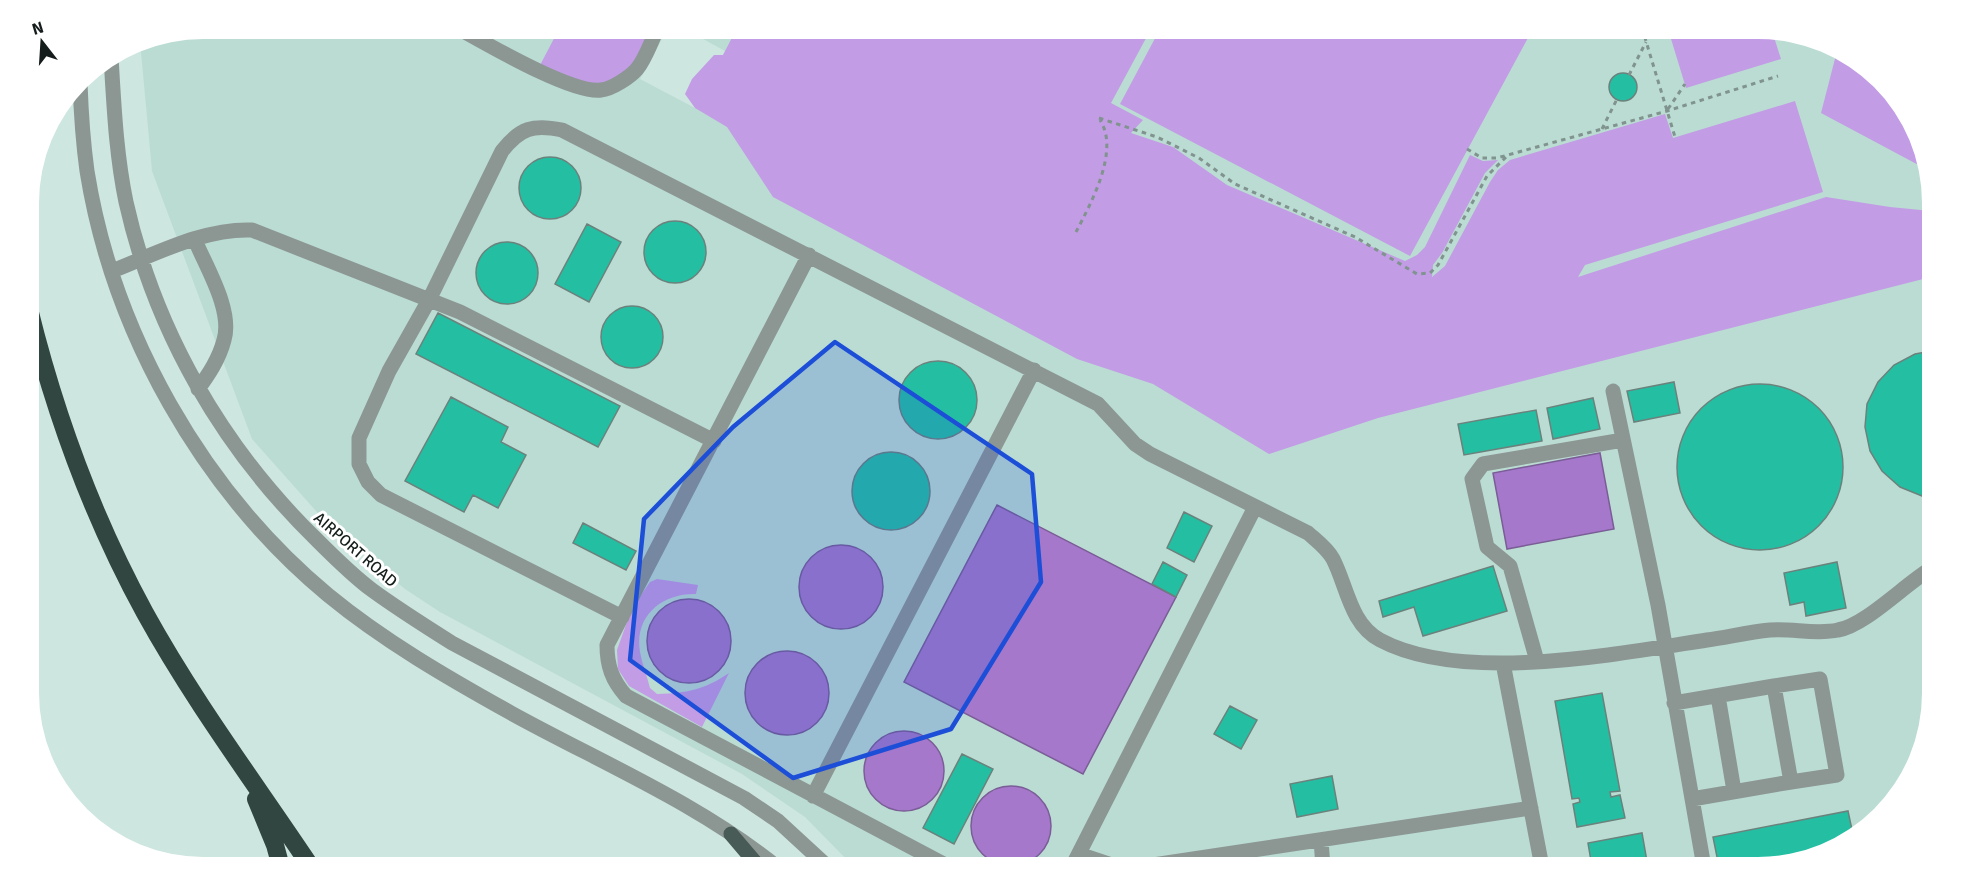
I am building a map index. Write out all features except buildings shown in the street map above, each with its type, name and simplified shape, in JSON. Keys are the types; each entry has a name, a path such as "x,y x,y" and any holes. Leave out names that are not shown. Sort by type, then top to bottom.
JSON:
{"highway":[{"path":"39,343 60,415 82,476 132,589 202,709 304,857"},
{"path":"243,769 279,857"}],"main road":[{"path":"731,834 751,857"}],"street":[{"path":"479,39 562,82 602,90 616,84 636,70 652,39"},
{"name":"AIRPORT ROAD","path":"111,67 113,106 121,171 141,260 164,319 198,389 234,444 279,502 323,547 371,589 452,643 744,798 786,828 817,857"},
{"path":"81,94 87,170 100,231 130,320 156,377 203,457 261,529 327,594 395,644 471,690 693,810 763,857"},
{"path":"622,617 381,495 368,482 359,464 359,438 389,371 429,300 502,151 512,139 525,131 542,126 562,130 1098,404 1135,444 1150,454 1308,533 1323,545 1333,558 1350,604 1362,624 1377,639 1403,650 1445,661 1503,663 1664,647 1770,630 1819,632 1838,630 1857,623 1922,575"},
{"path":"112,271 162,250 195,240 236,230 252,230 460,312 714,441"},
{"path":"195,240 224,308 225,338 214,366 198,389"},
{"path":"809,255 607,645 607,663 615,682 626,696 930,857"},
{"path":"813,796 1034,370"},
{"path":"1613,391 1658,605 1702,857"},
{"path":"1537,661 1509,566 1487,547 1472,479 1483,464 1623,440"},
{"path":"1078,857 1255,507"},
{"path":"1503,663 1540,857"},
{"path":"1674,703 1820,679 1837,775 1692,799"},
{"path":"1774,686 1791,782"},
{"path":"1718,696 1734,791"},
{"path":"1237,857 1321,840 1531,808"},
{"path":"1321,840 1322,857"}],"path":[{"path":"1645,39 1675,137"},
{"path":"1629,75 1646,42"},
{"path":"1467,149 1482,158 1508,155 1667,111 1778,76"},
{"path":"1667,111 1685,84"},
{"path":"1602,129 1617,99"},
{"path":"1076,232 1098,187 1103,167 1107,134 1099,118 1157,137 1198,158 1235,184 1355,237 1417,274 1430,273 1438,265 1487,176 1508,155"}],"highlighted area":[{"path":"835,342 1032,474 1041,582 951,729 793,778 630,660 644,519 733,427"}],"shaded area":[{"path":"554,39 653,39 636,70 601,90 538,69"},
{"path":"662,39 640,79 695,108 725,51 703,39 1769,39 1821,51 1858,73 1888,103 1910,140 1921,181 1922,704 1910,756 1888,793 1858,823 1821,845 1769,857 844,857 805,817 742,774 440,612 405,589 332,529 252,439 152,171 141,51 181,40"},
{"path":"731,39 1146,39 1111,103 1143,120 1131,133 1173,147 1227,185 1405,261 1417,255 1425,247 1470,155 1483,161 1498,160 1485,173 1442,253 1433,265 1432,277 1445,266 1490,182 1498,170 1510,160 1665,114 1673,138 1795,101 1823,192 1585,265 1578,277 1826,197 1922,210 1922,279 1378,418 1269,454 1153,384 1077,359 773,197 727,127 695,108 685,94 692,79 714,55 723,55"},
{"path":"1155,39 1527,39 1410,256 1120,104"},
{"path":"1671,39 1775,40 1781,59 1686,88"},
{"path":"1835,58 1858,73 1888,103 1910,140 1917,164 1821,113"},
{"path":"1600,453 1614,529 1507,549 1493,473"},
{"path":"997,505 1176,597 1083,774 904,682"},
{"path":"833,545 849,545 865,552 876,563 883,579 880,603 871,617 849,629 833,629 817,622 806,611 799,595 799,579 806,563 817,552"},
{"path":"657,579 698,585 696,594 662,602 653,609 641,628 640,652 650,688 657,694 677,693 703,687 729,673 702,727 629,686 618,669 617,650 632,608 650,582"},
{"path":"689,599 705,602 719,611 728,625 731,641 728,657 719,671 705,680 689,683 673,680 659,671 650,657 647,641 650,625 659,611 673,602"},
{"path":"787,651 803,654 817,663 826,677 829,693 826,709 817,723 803,732 787,735 771,732 757,723 748,709 745,693 748,677 757,663 771,654"},
{"path":"896,731 912,731 933,742 944,763 944,779 933,800 912,811 896,811 882,805 870,793 864,779 864,763 870,749 882,737"},
{"path":"1003,786 1019,786 1033,792 1045,804 1051,818 1051,834 1045,848 1037,857 985,857 977,848 971,834 971,818 977,804 989,792"}]}
